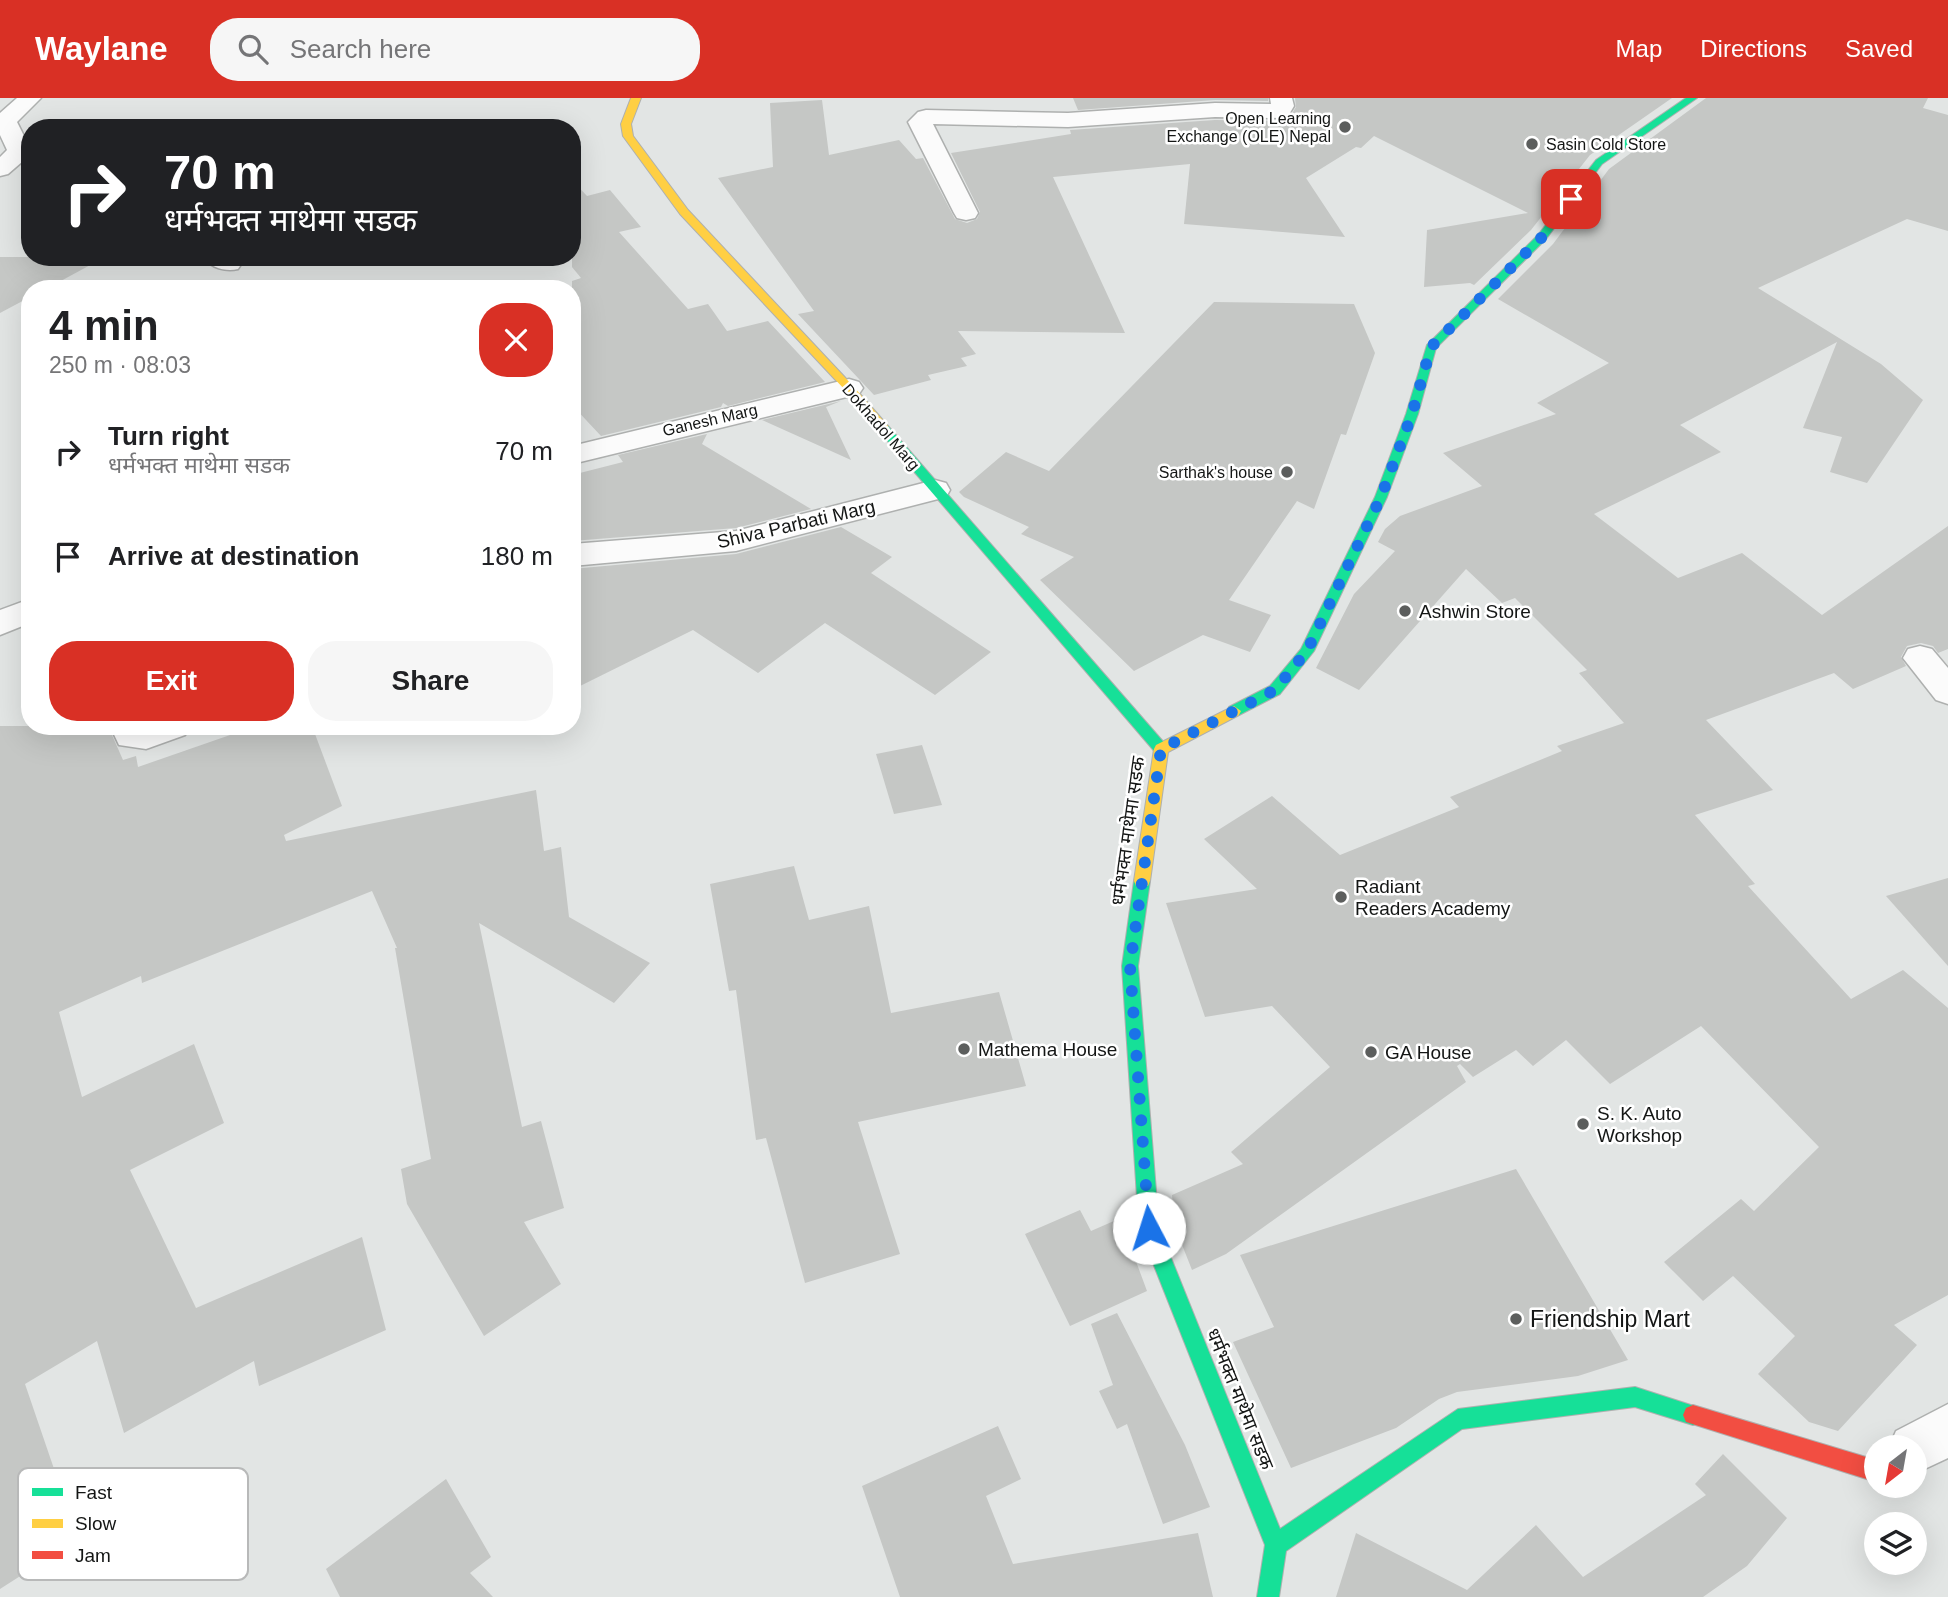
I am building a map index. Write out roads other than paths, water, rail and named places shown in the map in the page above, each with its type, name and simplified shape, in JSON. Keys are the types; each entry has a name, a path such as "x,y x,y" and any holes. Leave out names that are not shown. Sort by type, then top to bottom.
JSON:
{"main road":[{"name":"Dokhadol Marg","path":"636,98 626,124 628,136 684,212 849,388 1161,749"},
{"name":"धर्मभक्त माथेमा सडक","path":"1276,1545 1149,1228 1130,966 1161,749 1275,690 1307,651 1381,497 1412,414 1431,347 1542,237 1599,162 1692,98"},
{"path":"1268,1597 1276,1545 1458,1419 1635,1398 1864,1467"}],"street":[{"path":"21,147 5,121 30,98"},
{"path":"966,213 920,122 926,117 1068,120 1215,110 1263,113 1280,111 1283,106 1280,98"},
{"path":"0,169 21,156"},
{"name":"Ganesh Marg","path":"581,453 849,388"},
{"name":"Shiva Parbati Marg","path":"581,554 736,541 935,490"},
{"path":"0,623 21,614"},
{"path":"1920,658 1948,691"},
{"path":"132,735 149,735"},
{"path":"1927,1441 1948,1429"}],"place":[{"name":"Open Learning Exchange (OLE) Nepal","path":"1345,127"},
{"name":"Sasin Cold Store","path":"1532,144"},
{"name":"Sarthak's house","path":"1287,472"},
{"name":"Ashwin Store","path":"1405,611"},
{"name":"Radiant Readers Academy","path":"1341,897"},
{"name":"Mathema House","path":"964,1049"},
{"name":"GA House","path":"1371,1052"},
{"name":"S. K. Auto Workshop","path":"1583,1124"},
{"name":"Friendship Mart","path":"1516,1319"}]}
